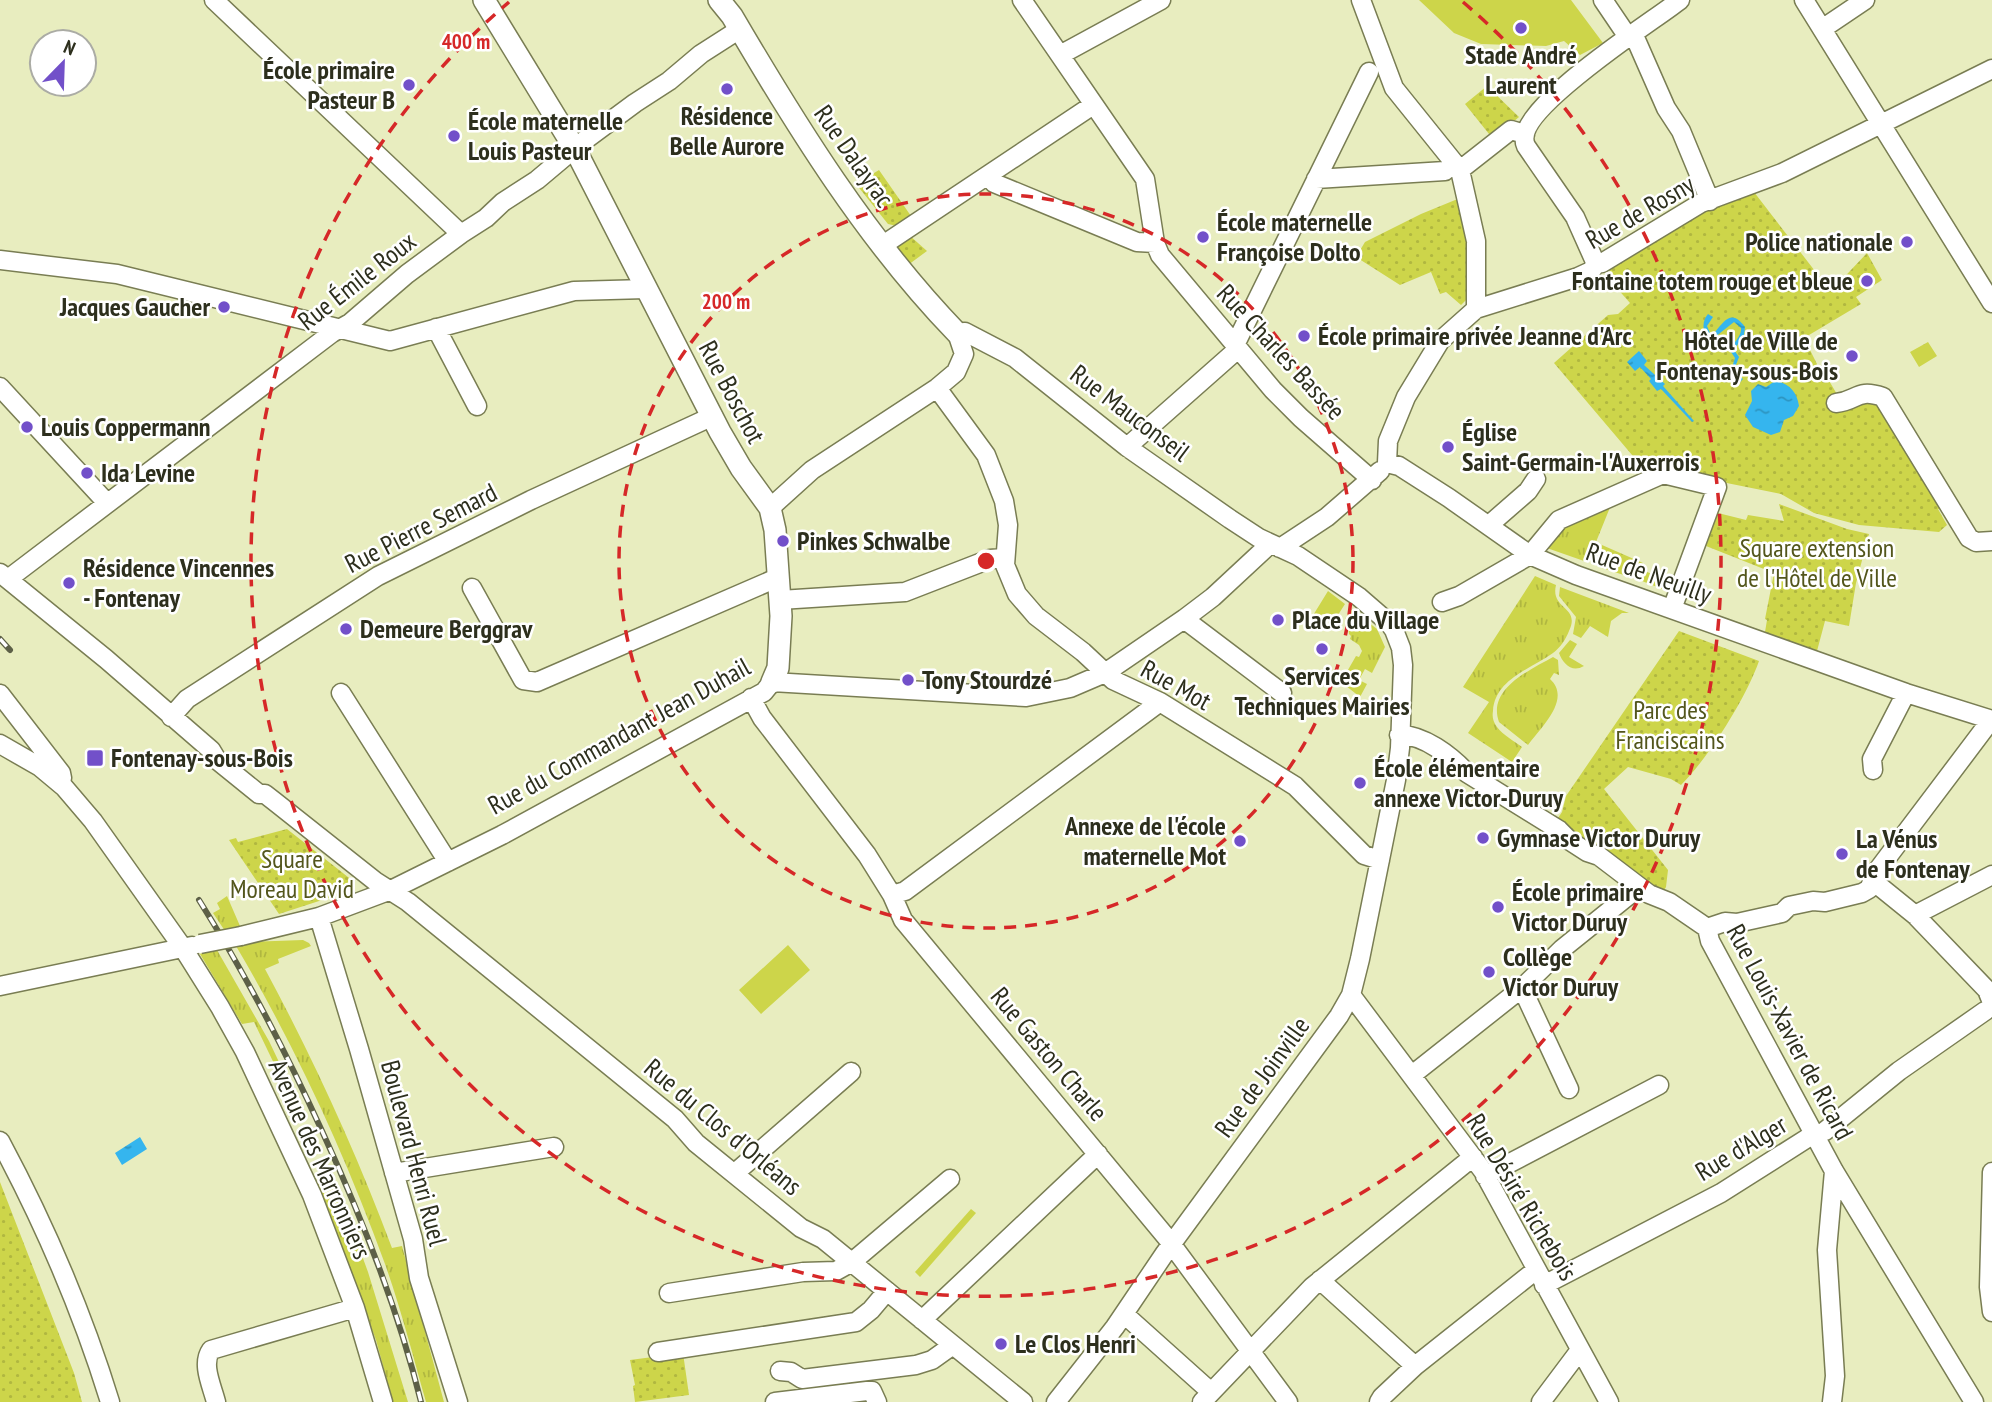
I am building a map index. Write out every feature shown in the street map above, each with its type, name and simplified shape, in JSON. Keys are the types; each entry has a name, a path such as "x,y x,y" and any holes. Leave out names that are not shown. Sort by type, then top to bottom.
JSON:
{"main road":[{"name":"Rue Boschot","path":"484,0 575,149 741,468 769,508"},
{"name":"Rue Dalayrac","path":"719,0 740,29 808,142 883,245 957,333"},
{"name":"Rue du Commandant Jean Duhail","path":"769,508 775,530 779,590 780,649 778,668 772,682"}],"street":[{"path":"214,0 461,234"},
{"name":"Rue Charles Bassée","path":"1022,0 1147,184 1160,255 1273,390 1372,480"},
{"path":"1060,55 1161,0"},
{"path":"1361,0 1394,88 1452,170 1476,241 1476,309"},
{"path":"1603,0 1630,35 1666,108 1681,131 1710,201"},
{"path":"1804,0 1992,303"},
{"path":"1822,29 1865,0"},
{"path":"1596,264 1575,218 1527,146 1525,134 1533,117 1546,103 1669,4"},
{"name":"Rue Émile Roux","path":"4,576 350,323 408,274 486,218 503,202 537,180 701,54 740,29"},
{"name":"Rue de Rosny","path":"1387,463 1388,441 1406,397 1422,368 1440,341 1476,309 1591,271 1596,264 1602,263 1691,209 1782,173 1992,69"},
{"path":"1127,447 1237,347 1369,72"},
{"path":"883,245 1093,105"},
{"path":"1316,179 1452,170 1511,130 1525,134"},
{"path":"988,176 994,183 1138,242 1156,243"},
{"path":"0,260 117,274 390,341 574,291 646,289"},
{"path":"436,328 477,406"},
{"path":"769,508 812,470 937,388 956,372 964,354 957,333"},
{"name":"Rue Mauconseil","path":"957,333 971,334 1015,358 1127,447 1230,519 1275,546 1298,556 1359,597 1389,622 1403,656 1399,735"},
{"path":"0,387 107,503"},
{"path":"472,588 523,680 537,682 770,581 779,590 899,593 990,559 1004,558 1007,525 1001,491 986,455 937,388"},
{"path":"1836,403 1849,400 1858,394 1870,393 1882,397 1969,538 1976,542 1992,541"},
{"name":"Rue Pierre Semard","path":"171,718 187,699 378,576 713,416"},
{"path":"772,682 1026,697 1070,688 1104,673 1184,619 1213,597 1261,550 1275,546 1327,517 1372,480 1387,463"},
{"name":"Rue de Neuilly","path":"1387,463 1405,470 1530,555 1576,575 1906,693 1991,720"},
{"path":"1442,602 1459,596 1530,555 1559,520 1663,474 1717,487 1672,610"},
{"path":"1489,525 1528,491 1536,478"},
{"name":"Rue Mot","path":"1004,558 1017,594 1036,615 1083,652 1104,673 1160,702 1295,786 1364,855 1380,860"},
{"name":"Rue du Clos d'Orléans","path":"4,576 106,659 215,755 228,770 259,794 265,794 391,890 675,1119 696,1143 801,1227 823,1239 852,1262 1015,1400"},
{"path":"1184,619 1282,693"},
{"name":"Rue du Commandant Jean Duhail","path":"0,986 319,917 391,890 502,835 764,692 772,682"},
{"path":"341,693 448,862"},
{"path":"1873,770 1872,759 1906,693"},
{"path":"0,694 61,773 64,787"},
{"name":"Rue Gaston Charle","path":"751,698 762,718 867,855 892,895 902,920 1171,1245 1288,1402"},
{"path":"892,895 905,891 1160,702"},
{"path":"1707,928 1725,922 1737,923 1782,913 1789,906 1813,901 1825,902 1869,889 1877,871 1991,720"},
{"name":"Rue de Joinville","path":"1056,1402 1124,1314 1351,995 1368,924 1394,789 1399,735"},
{"name":"Rue Louis-Xavier de Ricard","path":"1399,735 1409,735 1435,748 1466,773 1559,830 1587,852 1600,856 1649,894 1669,902 1707,928 1710,941 1834,1171 1974,1402"},
{"path":"23,756 32,750 36,742"},
{"path":"0,744 40,766 64,787"},
{"name":"Avenue des Marronniers","path":"64,787 192,946 312,1195 355,1308 383,1402"},
{"path":"1915,915 1992,875"},
{"path":"1873,881 1915,915 1987,990 1990,1008"},
{"path":"1412,1075 1522,988 1562,949 1639,887"},
{"name":"Boulevard Henri Ruel","path":"319,917 413,1239 419,1278 458,1402"},
{"path":"1522,988 1569,1089"},
{"name":"Rue Désiré Richebois","path":"1351,995 1473,1157 1609,1402"},
{"name":"Rue d'Alger","path":"1379,1402 1415,1366 1540,1277 1721,1193 1825,1131 1920,1056 1990,1008"},
{"path":"736,1173 851,1072"},
{"path":"1485,1176 1660,1085"},
{"path":"0,1141 52,1245 75,1299 110,1402"},
{"path":"394,1173 554,1147"},
{"path":"922,1320 1098,1154"},
{"path":"1124,1314 1206,1397 1320,1280 1473,1157"},
{"path":"1832,1402 1835,1376 1827,1250 1834,1171"},
{"path":"1992,1172 1989,1287 1992,1312"},
{"path":"669,1293 803,1272 836,1271 852,1262 950,1179"},
{"path":"1320,1280 1415,1366"},
{"path":"657,1352 856,1322 871,1310 887,1291"},
{"path":"216,1402 206,1364 211,1350 355,1308"},
{"path":"780,1371 791,1372 802,1379 916,1366 932,1360 953,1345"},
{"path":"1541,1402 1580,1350"},
{"path":"775,1402 872,1391 877,1402"}],"green space":[{"name":"Stade André Laurent","path":"1419,0 1571,0 1603,43 1580,55 1564,41 1546,46 1481,44 1454,33"},
{"path":"1487,86 1519,117 1493,139 1465,104"},
{"path":"879,170 911,216 897,226 888,224 856,184"},
{"path":"1754,192 1818,275 1833,289 1867,253 1882,280 1856,297 1861,304 1804,338 1819,368 1821,367 1838,396 1875,402 1942,509 1938,509 1947,525 1939,532 1859,525 1814,513 1781,494 1687,475 1649,475 1554,363 1608,315 1618,314 1630,303 1608,278 1610,268 1704,212"},
{"path":"1460,198 1470,243 1468,298 1461,305 1446,292 1440,294 1431,272 1400,285 1356,257 1365,242"},
{"path":"909,235 927,251 908,265 896,250 897,244"},
{"path":"1928,342 1937,356 1919,367 1910,352"},
{"path":"1613,500 1596,542 1588,550 1584,561 1544,547 1560,525"},
{"name":"Square extension de l'Hôtel de Ville","path":"1779,504 1847,529 1869,534 1856,583 1849,626 1825,621 1817,651 1765,632 1774,573 1706,546 1718,513 1746,520 1748,515 1784,521"},
{"path":"1602,545 1643,563 1636,579 1599,567"},
{"path":"1647,572 1666,579 1675,575 1669,587 1662,589 1642,581 1642,576"},
{"path":"1535,576 1556,585 1557,599 1569,612 1572,623 1558,649 1507,683 1495,700 1495,723 1502,733 1522,747 1512,762 1468,733 1489,702 1463,687"},
{"path":"1560,587 1629,613 1622,613 1611,621 1608,637 1590,626 1581,638 1573,634 1576,617 1559,596"},
{"path":"1328,591 1345,604 1338,615 1322,614 1318,620 1312,617"},
{"path":"1351,609 1377,629 1385,647 1372,673 1365,669 1359,680 1367,684 1360,697 1341,682 1356,656 1359,657 1362,651 1359,645 1350,639 1348,621 1345,619"},
{"name":"Parc des Franciscains","path":"1679,631 1759,661 1726,726 1681,785 1671,779 1628,767 1604,789 1668,870 1663,892 1556,821 1562,812 1566,796"},
{"path":"1570,640 1577,644 1569,657 1584,666 1580,668 1572,668 1566,664 1559,653"},
{"path":"1553,657 1558,660 1559,675 1554,673 1550,679 1558,695 1556,704 1528,745 1499,722 1499,700 1513,682"},
{"name":"Square Moreau David","path":"287,829 353,881 353,890 279,914 229,840 236,838 238,842"},
{"path":"227,896 240,926 225,931 213,913 220,909 217,903"},
{"path":"303,940 311,946 278,959 279,963 265,969 333,1107 392,1248 402,1246 444,1402 426,1402 391,1281 353,1182 299,1062 236,946 250,942"},
{"path":"788,945 810,970 761,1014 739,990"},
{"path":"217,950 269,1041 297,1100 293,1103 254,1022 242,1024 200,954"},
{"path":"320,1173 332,1183 335,1193 339,1193 368,1272 408,1402 393,1402 376,1340 317,1184 321,1182 317,1174"},
{"path":"0,1182 74,1373 82,1402 0,1402"},
{"path":"971,1209 976,1213 920,1277 915,1272"},
{"path":"683,1353 689,1395 635,1402 630,1360"}],"water":[{"path":"1708,314 1713,317 1707,326 1710,333 1715,332 1729,318 1736,318 1745,327 1744,335 1734,350 1739,357 1734,370 1743,379 1739,383 1733,375 1735,358 1731,352 1741,328 1734,322 1715,337 1708,336 1704,325"},
{"path":"1639,351 1647,361 1644,365 1665,384 1663,386 1694,421 1692,422 1661,389 1657,391 1640,367 1635,371 1627,362"},
{"path":"1775,381 1792,389 1799,406 1793,416 1784,420 1780,432 1771,435 1753,427 1745,415 1752,401 1751,391 1758,384 1766,387"},
{"path":"140,1137 147,1149 122,1165 115,1153"}],"railway":[{"path":"0,639 10,650"},
{"path":"199,900 265,1014 337,1164 390,1298 421,1402"}],"place":[{"name":"Stade André Laurent","path":"1521,28"},
{"name":"École primaire Pasteur B","path":"409,85"},
{"name":"Résidence Belle Aurore","path":"727,89"},
{"name":"École maternelle Louis Pasteur","path":"454,136"},
{"name":"École maternelle Françoise Dolto","path":"1203,237"},
{"name":"Police nationale","path":"1907,242"},
{"name":"Fontaine totem rouge et bleue","path":"1867,281"},
{"name":"Jacques Gaucher","path":"224,307"},
{"name":"École primaire privée Jeanne d'Arc","path":"1304,336"},
{"name":"Hôtel de Ville de Fontenay-sous-Bois","path":"1852,356"},
{"name":"Louis Coppermann","path":"27,427"},
{"name":"Église Saint-Germain-l'Auxerrois","path":"1448,447"},
{"name":"Ida Levine","path":"87,473"},
{"name":"Pinkes Schwalbe","path":"783,541"},
{"name":"Résidence Vincennes - Fontenay","path":"69,583"},
{"name":"Place du Village","path":"1278,620"},
{"name":"Demeure Berggrav","path":"346,629"},
{"name":"Services Techniques Mairies","path":"1322,649"},
{"name":"Tony Stourdzé","path":"908,680"},
{"name":"Fontenay-sous-Bois","path":"95,758"},
{"name":"École élémentaire annexe Victor-Duruy","path":"1360,783"},
{"name":"Gymnase Victor Duruy","path":"1483,838"},
{"name":"Annexe de l'école maternelle Mot","path":"1240,841"},
{"name":"La Vénus de Fontenay","path":"1842,854"},
{"name":"École primaire Victor Duruy","path":"1498,907"},
{"name":"Collège Victor Duruy","path":"1489,972"},
{"name":"Le Clos Henri","path":"1001,1344"}]}
